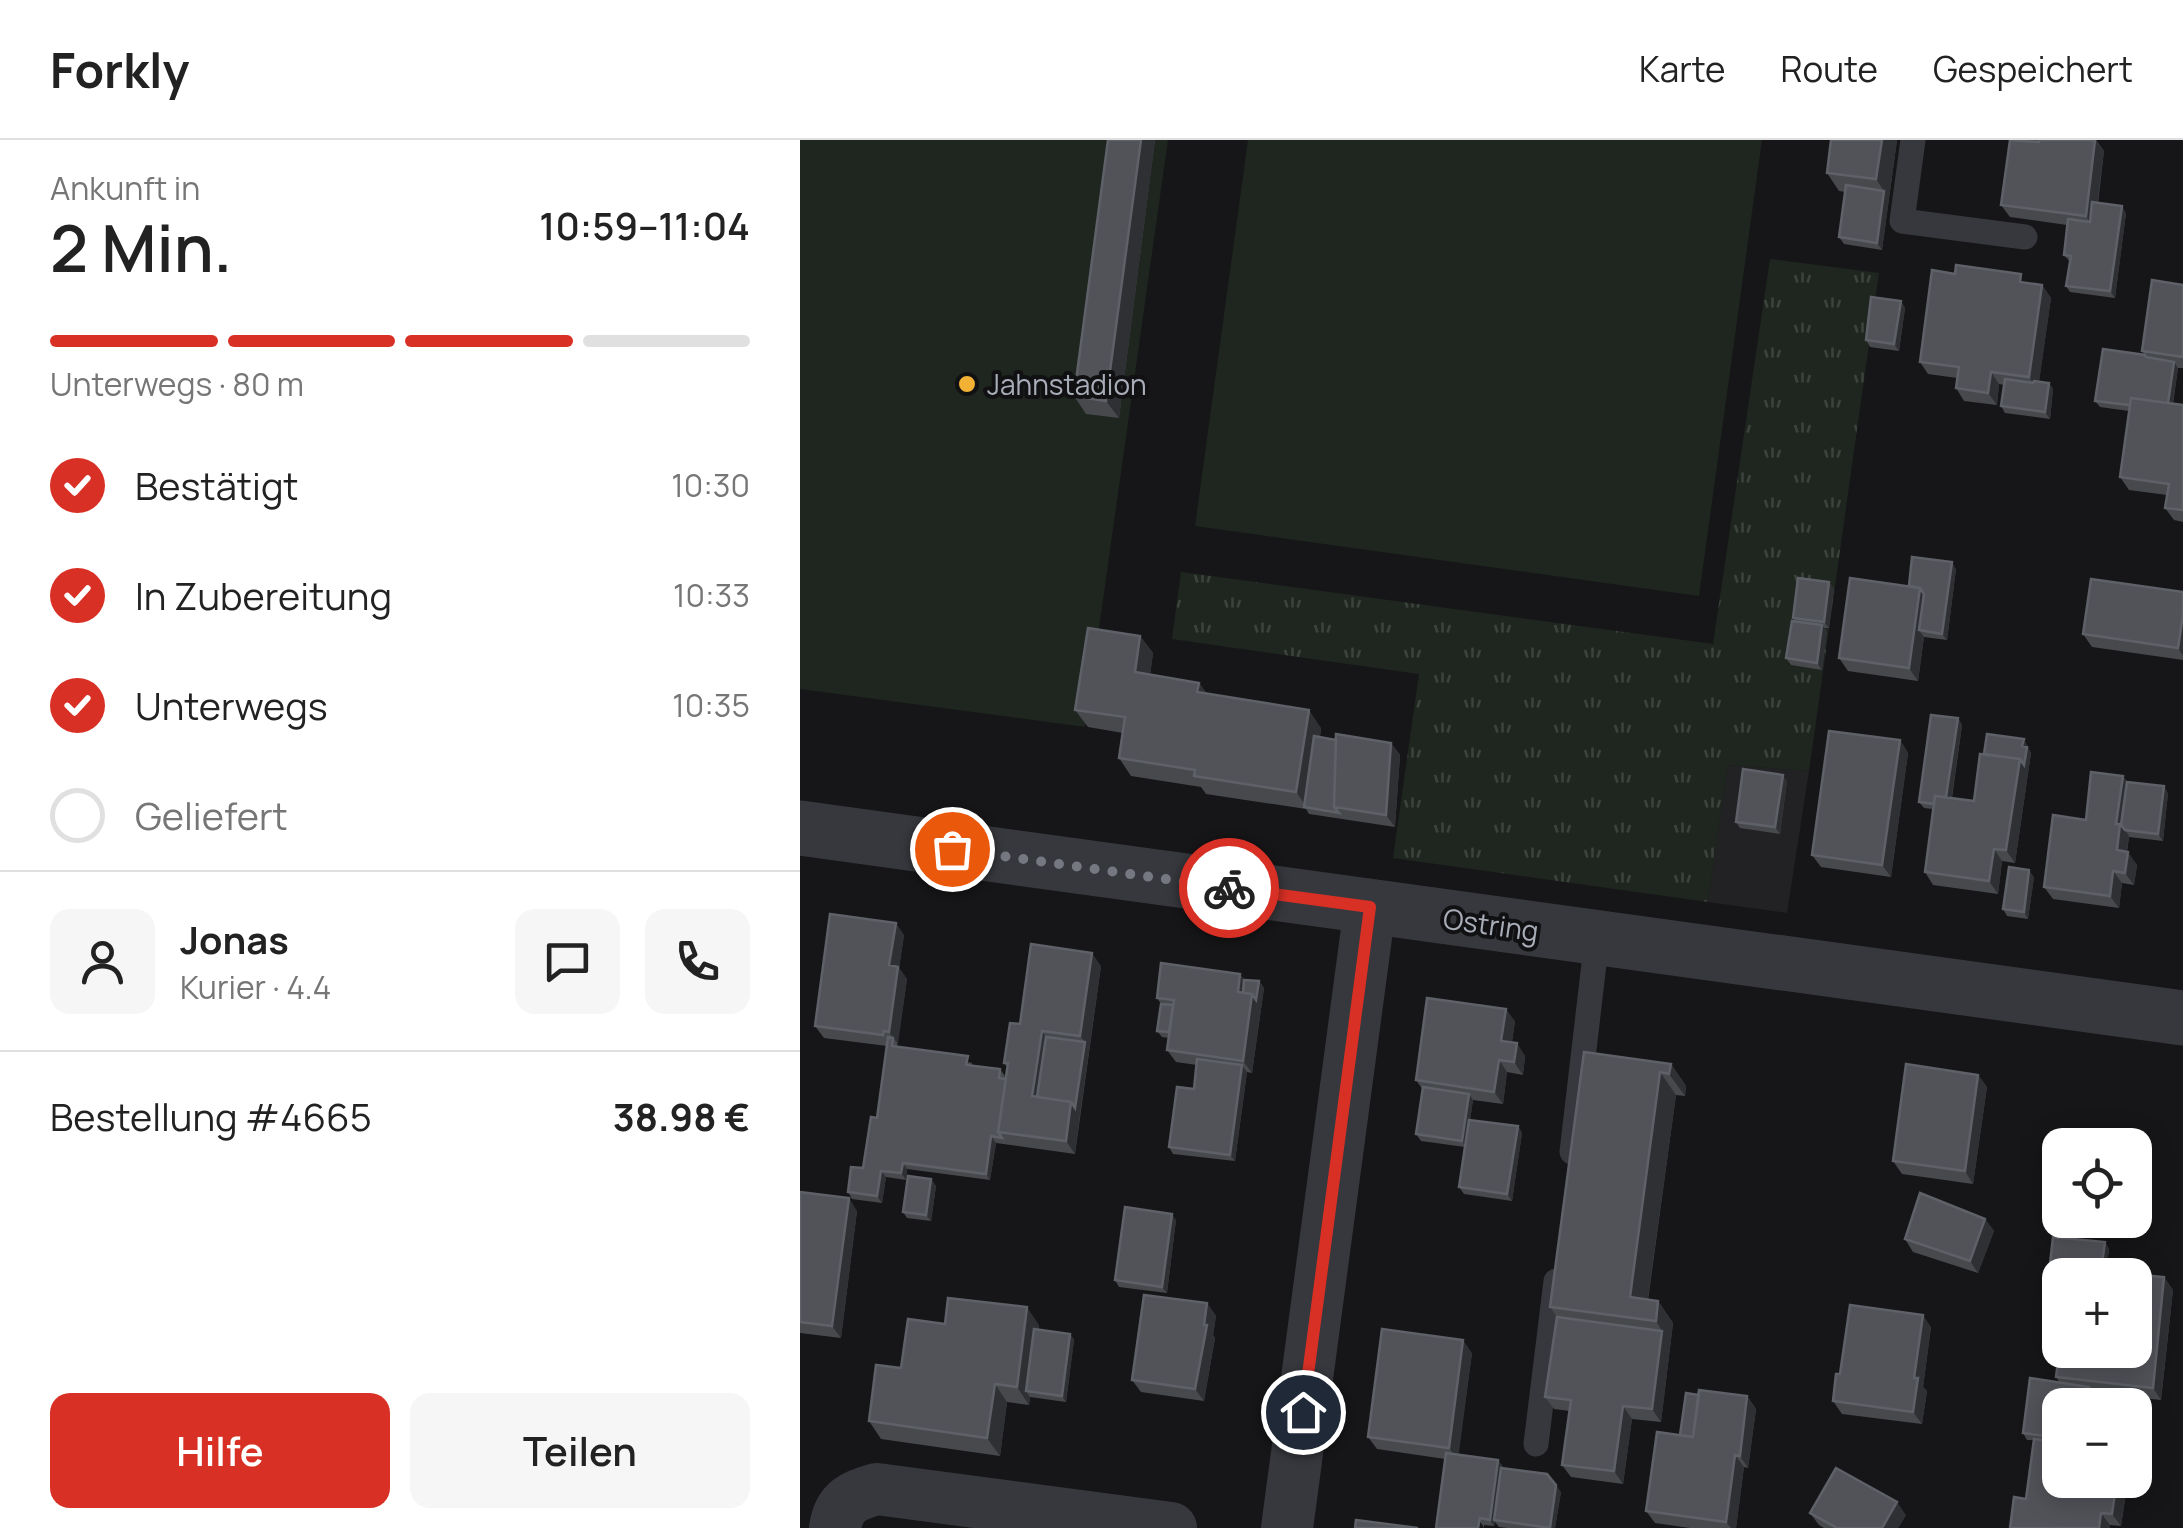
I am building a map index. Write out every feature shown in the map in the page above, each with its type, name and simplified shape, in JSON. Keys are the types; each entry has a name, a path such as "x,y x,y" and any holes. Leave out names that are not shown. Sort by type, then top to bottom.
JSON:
{"street":[{"name":"Ostring","path":"800,828 2183,1018"},
{"path":"1287,1528 1370,907"},
{"path":"835,1528 836,1517 852,1496 877,1489 1170,1528"}],"lane":[{"path":"1914,140 1902,220 2024,237"},
{"path":"1569,1171 1597,938"},
{"path":"1536,1444 1560,1249"}],"shaded area":[{"path":"1728,765 1809,771 1787,913 1708,902"}],"green space":[{"name":"Jahnstadion","path":"800,140 1168,140 1085,727 800,689"},
{"path":"1248,140 1762,140 1699,596 1195,526"},
{"path":"1770,259 1879,273 1809,771 1728,765 1708,902 1393,858 1419,674 1172,639 1181,572 1713,644"}],"building":[{"path":"1108,140 1141,140 1106,401 1074,396"},
{"path":"1831,140 1882,140 1876,179 1827,173"},
{"path":"2010,140 2095,140 2086,216 2001,205"},
{"path":"1846,185 1884,191 1877,243 1839,237"},
{"path":"2092,202 2122,206 2110,291 2066,286 2071,256 2064,255 2068,219 2090,222"},
{"path":"1956,265 2021,274 2020,282 2042,285 2029,377 1991,372 1988,393 1956,388 1959,367 1920,362 1932,270 1955,274"},
{"path":"2152,280 2183,285 2183,357 2142,351"},
{"path":"1871,297 1901,301 1894,344 1866,340"},
{"path":"2103,349 2174,362 2168,403 2131,398 2130,405 2095,401"},
{"path":"2005,379 2049,383 2045,412 2001,406"},
{"path":"2131,398 2183,405 2183,510 2165,508 2169,484 2120,477"},
{"path":"1912,557 1952,562 1942,634 1919,630 1924,594 1920,588 1909,586"},
{"path":"1798,578 1829,582 1824,622 1793,618"},
{"path":"1850,578 1920,588 1909,668 1839,658"},
{"path":"2091,579 2183,592 2178,648 2083,634"},
{"path":"1792,621 1822,625 1817,663 1786,658"},
{"path":"1088,628 1140,636 1135,672 1199,683 1197,692 1309,710 1296,792 1194,776 1195,770 1119,758 1125,717 1075,710"},
{"path":"1931,715 1958,718 1946,797 1935,796 1934,804 1919,802"},
{"path":"1829,731 1900,740 1882,865 1812,855"},
{"path":"1336,734 1391,743 1386,815 1334,807"},
{"path":"1987,734 2024,739 2024,765 2020,759 1984,754"},
{"path":"1314,736 1336,740 1334,807 1339,813 1304,807"},
{"path":"1980,754 2020,759 2006,850 1994,849 1989,881 1925,872 1935,796 1974,801"},
{"path":"1743,769 1783,775 1775,827 1736,822"},
{"path":"2091,772 2123,776 2116,824 2120,824 2117,850 2128,852 2125,873 2113,871 2110,896 2044,887 2053,815 2086,820"},
{"path":"2127,782 2164,786 2158,834 2125,830 2121,825"},
{"path":"2009,867 2029,870 2024,912 2003,909"},
{"path":"830,914 896,923 889,965 898,967 889,1032 884,1031 883,1035 815,1026"},
{"path":"1031,944 1092,953 1080,1036 1042,1031 1032,1096 1071,1102 1066,1141 998,1132 1010,1023 1020,1024"},
{"path":"1161,963 1240,974 1238,992 1252,994 1243,1061 1167,1050 1174,1000 1157,998"},
{"path":"1244,980 1259,981 1256,1000 1252,994 1243,993"},
{"path":"1427,998 1506,1009 1501,1041 1517,1043 1514,1062 1499,1060 1494,1092 1416,1080"},
{"path":"1161,1004 1173,1005 1169,1032 1157,1031"},
{"path":"888,1037 893,1038 892,1046 968,1056 966,1065 1000,1069 999,1078 1006,1079 998,1132 1002,1138 991,1136 986,1174 903,1163 901,1173 881,1171 877,1196 848,1192 851,1167 863,1168 871,1117 877,1118"},
{"path":"1046,1037 1085,1042 1075,1108 1071,1102 1037,1097"},
{"path":"1584,1052 1671,1064 1669,1074 1660,1072 1630,1297 1658,1301 1656,1321 1550,1307"},
{"path":"1197,1059 1242,1065 1230,1155 1169,1147 1177,1087 1194,1089"},
{"path":"1906,1064 1978,1075 1965,1171 1893,1161"},
{"path":"1423,1087 1469,1094 1462,1141 1416,1134"},
{"path":"1469,1120 1518,1126 1507,1194 1459,1187"},
{"path":"908,1176 931,1179 926,1215 903,1212"},
{"path":"800,1192 849,1198 832,1326 800,1322"},
{"path":"1920,1193 1985,1219 1970,1261 1905,1239"},
{"path":"1125,1207 1172,1214 1162,1287 1115,1280"},
{"path":"2053,1238 2105,1242 2103,1258 2051,1258"},
{"path":"2152,1276 2164,1277 2153,1388 2056,1377 2057,1368 2152,1368"},
{"path":"1144,1295 1207,1303 1207,1325 1195,1389 1132,1380"},
{"path":"948,1298 1027,1307 1017,1387 995,1384 987,1438 869,1421 876,1365 901,1368 908,1319 945,1324"},
{"path":"1850,1305 1923,1315 1913,1412 1833,1401"},
{"path":"1557,1317 1662,1331 1652,1409 1623,1406 1614,1471 1562,1465 1571,1400 1545,1397"},
{"path":"1034,1329 1070,1334 1062,1396 1026,1391"},
{"path":"1382,1329 1463,1340 1449,1448 1368,1437"},
{"path":"2030,1378 2089,1387 2042,1388 2042,1436 2023,1433"},
{"path":"1699,1390 1747,1396 1726,1522 1646,1511 1657,1432 1693,1437"},
{"path":"1686,1393 1699,1395 1693,1437 1680,1435"},
{"path":"2034,1439 2042,1440 2042,1498 2114,1498 2112,1514 2101,1513 2099,1528 2010,1528 2014,1497 2026,1499"},
{"path":"1446,1453 1498,1460 1490,1520 1480,1518 1478,1528 1436,1528"},
{"path":"1501,1468 1547,1474 1556,1485 1550,1528 1494,1520"},
{"path":"1836,1468 1897,1502 1882,1528 1837,1528 1810,1513"},
{"path":"1356,1520 1418,1528 1355,1528"}],"way so far":[{"path":"952,849 1229,888"}],"place":[{"name":"Jahnstadion","path":"967,384"}],"route":[{"path":"1229,888 1370,907 1303,1412"}]}
